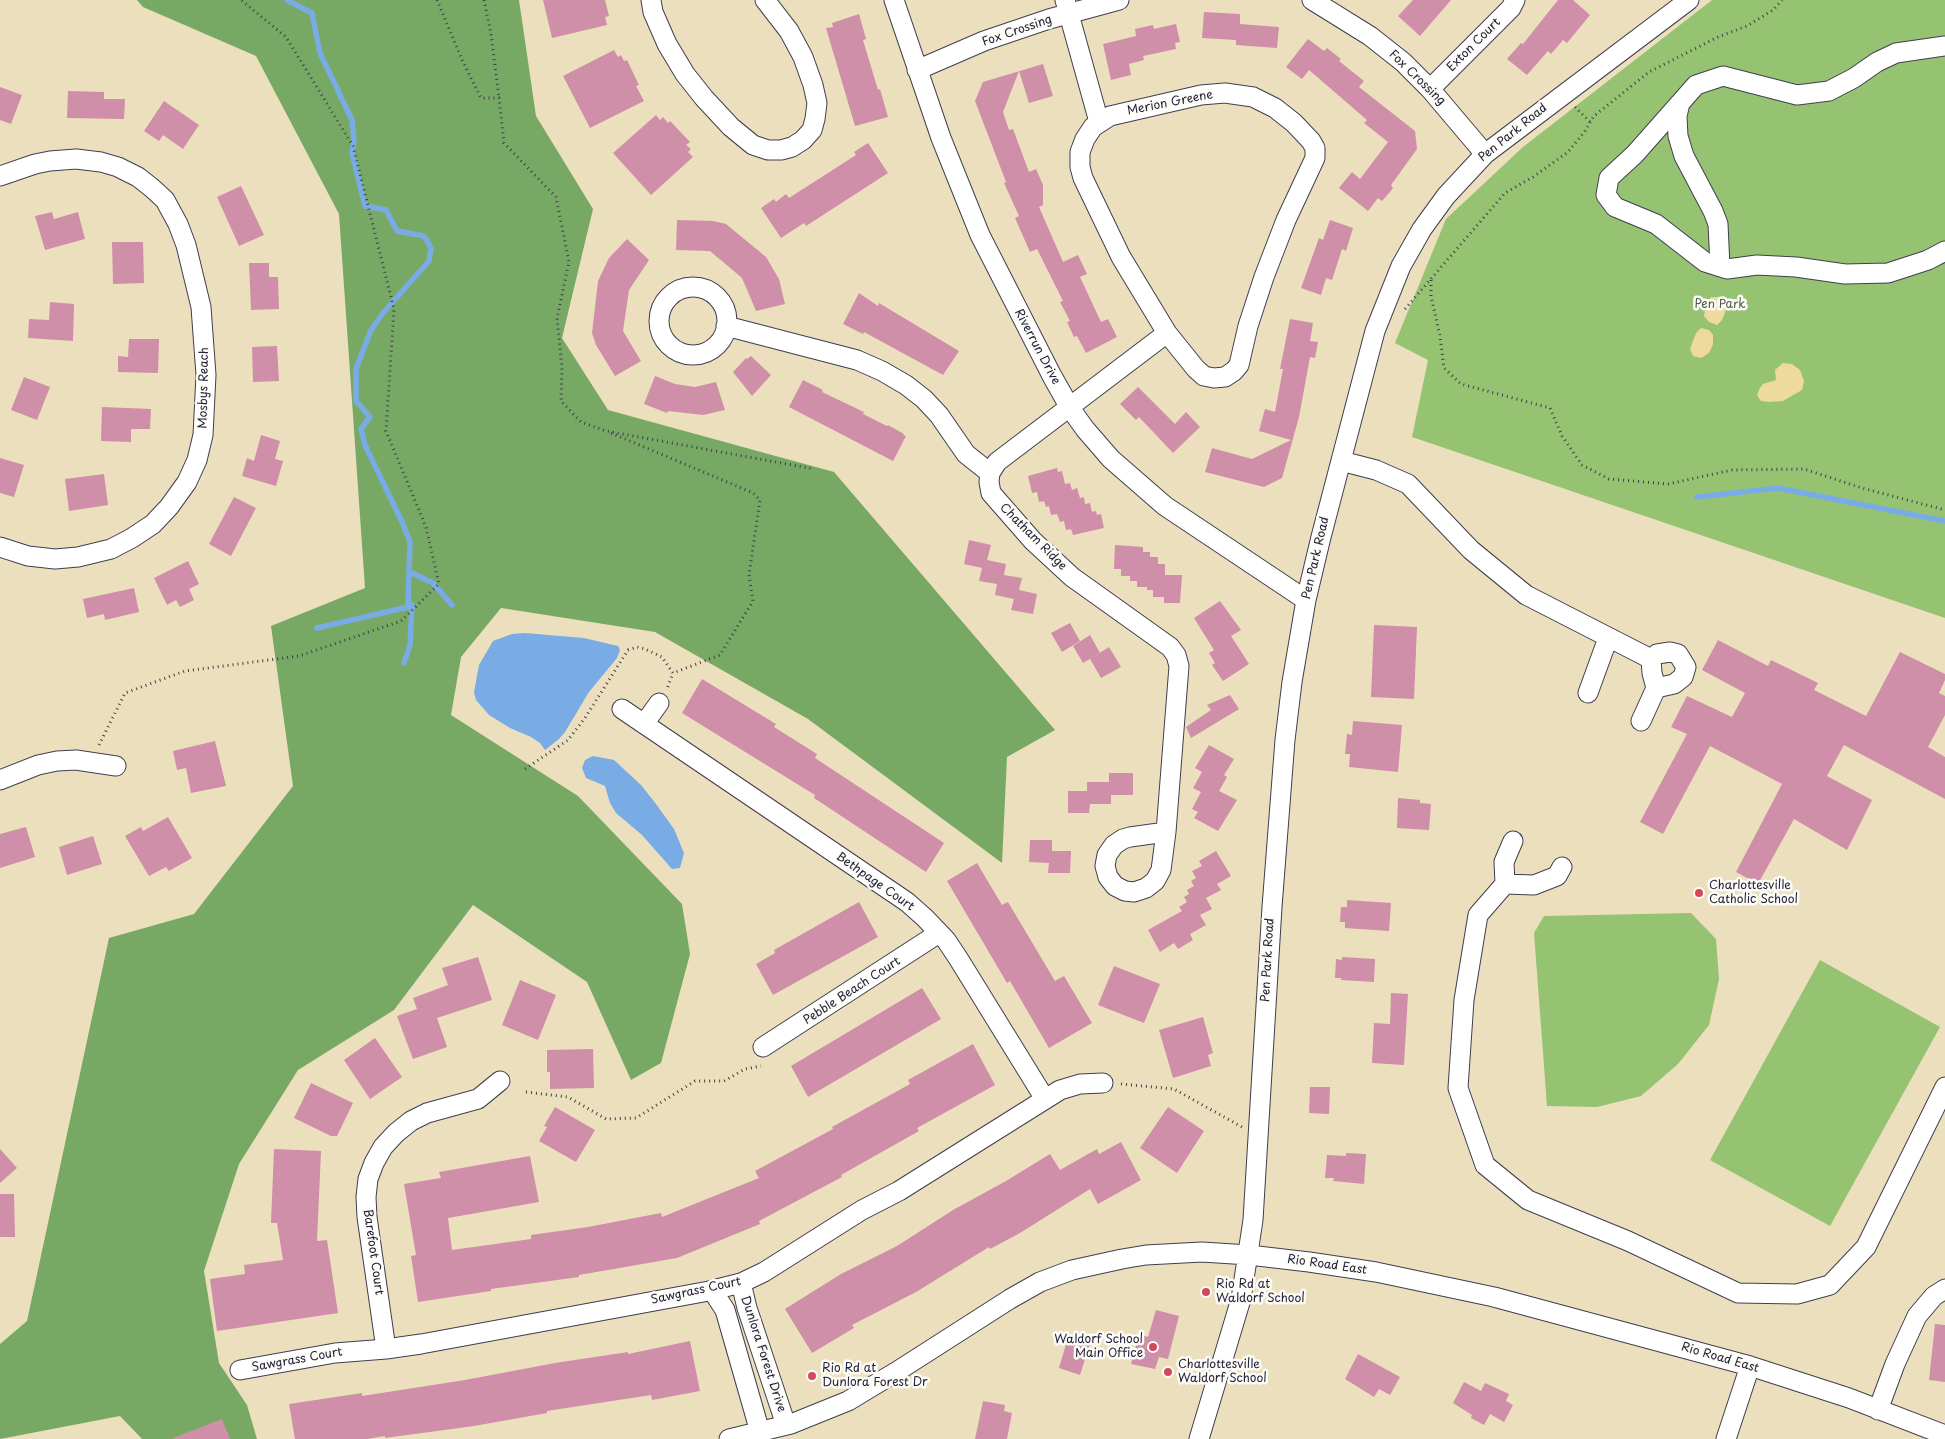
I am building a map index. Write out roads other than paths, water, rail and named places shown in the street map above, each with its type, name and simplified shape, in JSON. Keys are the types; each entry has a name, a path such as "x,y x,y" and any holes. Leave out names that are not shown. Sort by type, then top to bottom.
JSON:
{"street":[{"path":"651,0 653,12 667,44 685,74 704,98 731,127 753,145 768,150 781,150 792,147 803,140 812,130 816,119 817,103 803,57 789,31 765,0"},
{"name":"Riverrun Drive","path":"894,0 940,138 980,235 1070,408 1111,459 1165,506 1306,600"},
{"name":"Fox Crossing","path":"917,70 1066,7 1119,0"},
{"name":"Fox Crossing","path":"1312,0 1370,36 1403,62 1430,89 1485,154"},
{"name":"Exton Court","path":"1430,89 1511,8 1515,0"},
{"name":"Pen Park Road","path":"1199,1439 1241,1299 1249,1255 1253,1220 1272,908 1284,750 1292,682 1306,600 1320,537 1375,331 1402,266 1422,229 1446,196 1485,154 1689,0"},
{"path":"1066,7 1099,122"},
{"path":"1945,46 1896,52 1829,91 1797,95 1723,76 1696,86 1634,154 1609,178 1606,195 1615,207 1656,224 1705,262 1727,269 1756,265 1796,267 1845,274 1888,273 1928,260 1945,251"},
{"name":"Merion Greene","path":"1225,93 1253,98 1275,108 1311,140 1315,148 1313,164 1286,220 1248,326 1239,365 1234,372 1225,377 1214,378 1204,376 1167,334 1121,257 1083,178 1080,167 1080,152 1085,139 1099,122 1110,116 1201,95 1225,93"},
{"path":"1680,102 1677,116 1678,136 1684,156 1718,224 1720,267"},
{"name":"Mosbys Reach","path":"0,176 50,160 76,159 101,162 118,167 138,177 165,200 178,224 186,245 201,307 206,375 203,436 197,460 187,482 169,507 152,524 132,538 111,549 78,557 56,559 28,556 0,547"},
{"path":"726,326 857,360 882,371 924,399 939,415 966,454 990,474 996,462 1167,334"},
{"path":"1341,460 1376,470 1408,484 1472,550 1526,595 1651,660"},
{"name":"Chatham Ridge","path":"990,474 991,492 1033,541 1072,577 1170,647 1176,655 1179,666 1166,832"},
{"path":"1588,693 1608,638"},
{"path":"1641,721 1656,688 1651,660 1657,654 1670,652 1678,654 1686,667 1683,677 1674,684 1656,688"},
{"path":"644,724 659,702"},
{"name":"Bethpage Court","path":"622,709 907,902 939,933 958,958 1045,1099"},
{"path":"0,780 38,765 57,761 76,760 116,766"},
{"path":"1513,841 1504,862 1505,884 1478,915 1464,1000 1458,1088 1485,1165 1528,1200 1628,1241 1738,1293 1797,1294 1830,1285 1866,1247 1945,1087"},
{"path":"1505,884 1534,885 1557,876 1562,867"},
{"name":"Pebble Beach Court","path":"764,1056 939,933"},
{"name":"Barefoot Court","path":"386,1349 367,1217 367,1188 374,1163 396,1133 412,1121 427,1113 478,1100 500,1081"},
{"name":"Sawgrass Court","path":"240,1370 335,1353 386,1349 712,1290 741,1283 764,1272 862,1210 900,1191 1045,1099 1069,1086 1103,1083"},
{"name":"Rio Road East","path":"729,1439 786,1425 848,1401 1040,1282 1099,1263 1146,1255 1202,1252 1249,1255 1376,1272 1502,1299 1750,1366 1945,1435"},
{"name":"Dunlora Forest Drive","path":"741,1283 747,1308 786,1425"},
{"name":"Dunlora Forest Drive","path":"712,1290 725,1310 760,1432"},
{"path":"1878,1410 1895,1364 1917,1316 1934,1296 1945,1290"},
{"path":"1726,1439 1750,1366"}],"water":[{"path":"525,633 584,638 618,646 620,650 617,658 589,692 565,732 545,750 540,743 531,737 510,728 489,715 476,700 474,692 479,665 493,641 512,634"},
{"path":"593,756 614,760 641,785 656,804 674,829 684,853 680,868 672,869 642,835 616,813 610,803 605,786 586,778 582,768 585,760"}],"waterway":[{"path":"287,0 312,13 320,53 352,120 354,140 352,153 365,206 386,210 397,231 424,236 431,248 429,261 383,313 371,330 356,369 356,401 370,417 361,429 365,445 410,542 408,607 317,628"},
{"path":"1697,497 1778,488 1945,521"},
{"path":"410,572 433,583 452,605"},
{"path":"404,663 410,645 412,605 409,606"}],"place":[{"name":"Charlottesville Catholic School","path":"1699,893"},
{"name":"Rio Rd at Waldorf School","path":"1206,1292"},
{"name":"Waldorf School Main Office","path":"1153,1347"},
{"name":"Charlottesville Waldorf School","path":"1168,1372"},
{"name":"Rio Rd at Dunlora Forest Dr","path":"812,1376"}],"park label":[{"name":"Pen Park","path":"1720,305"}]}
